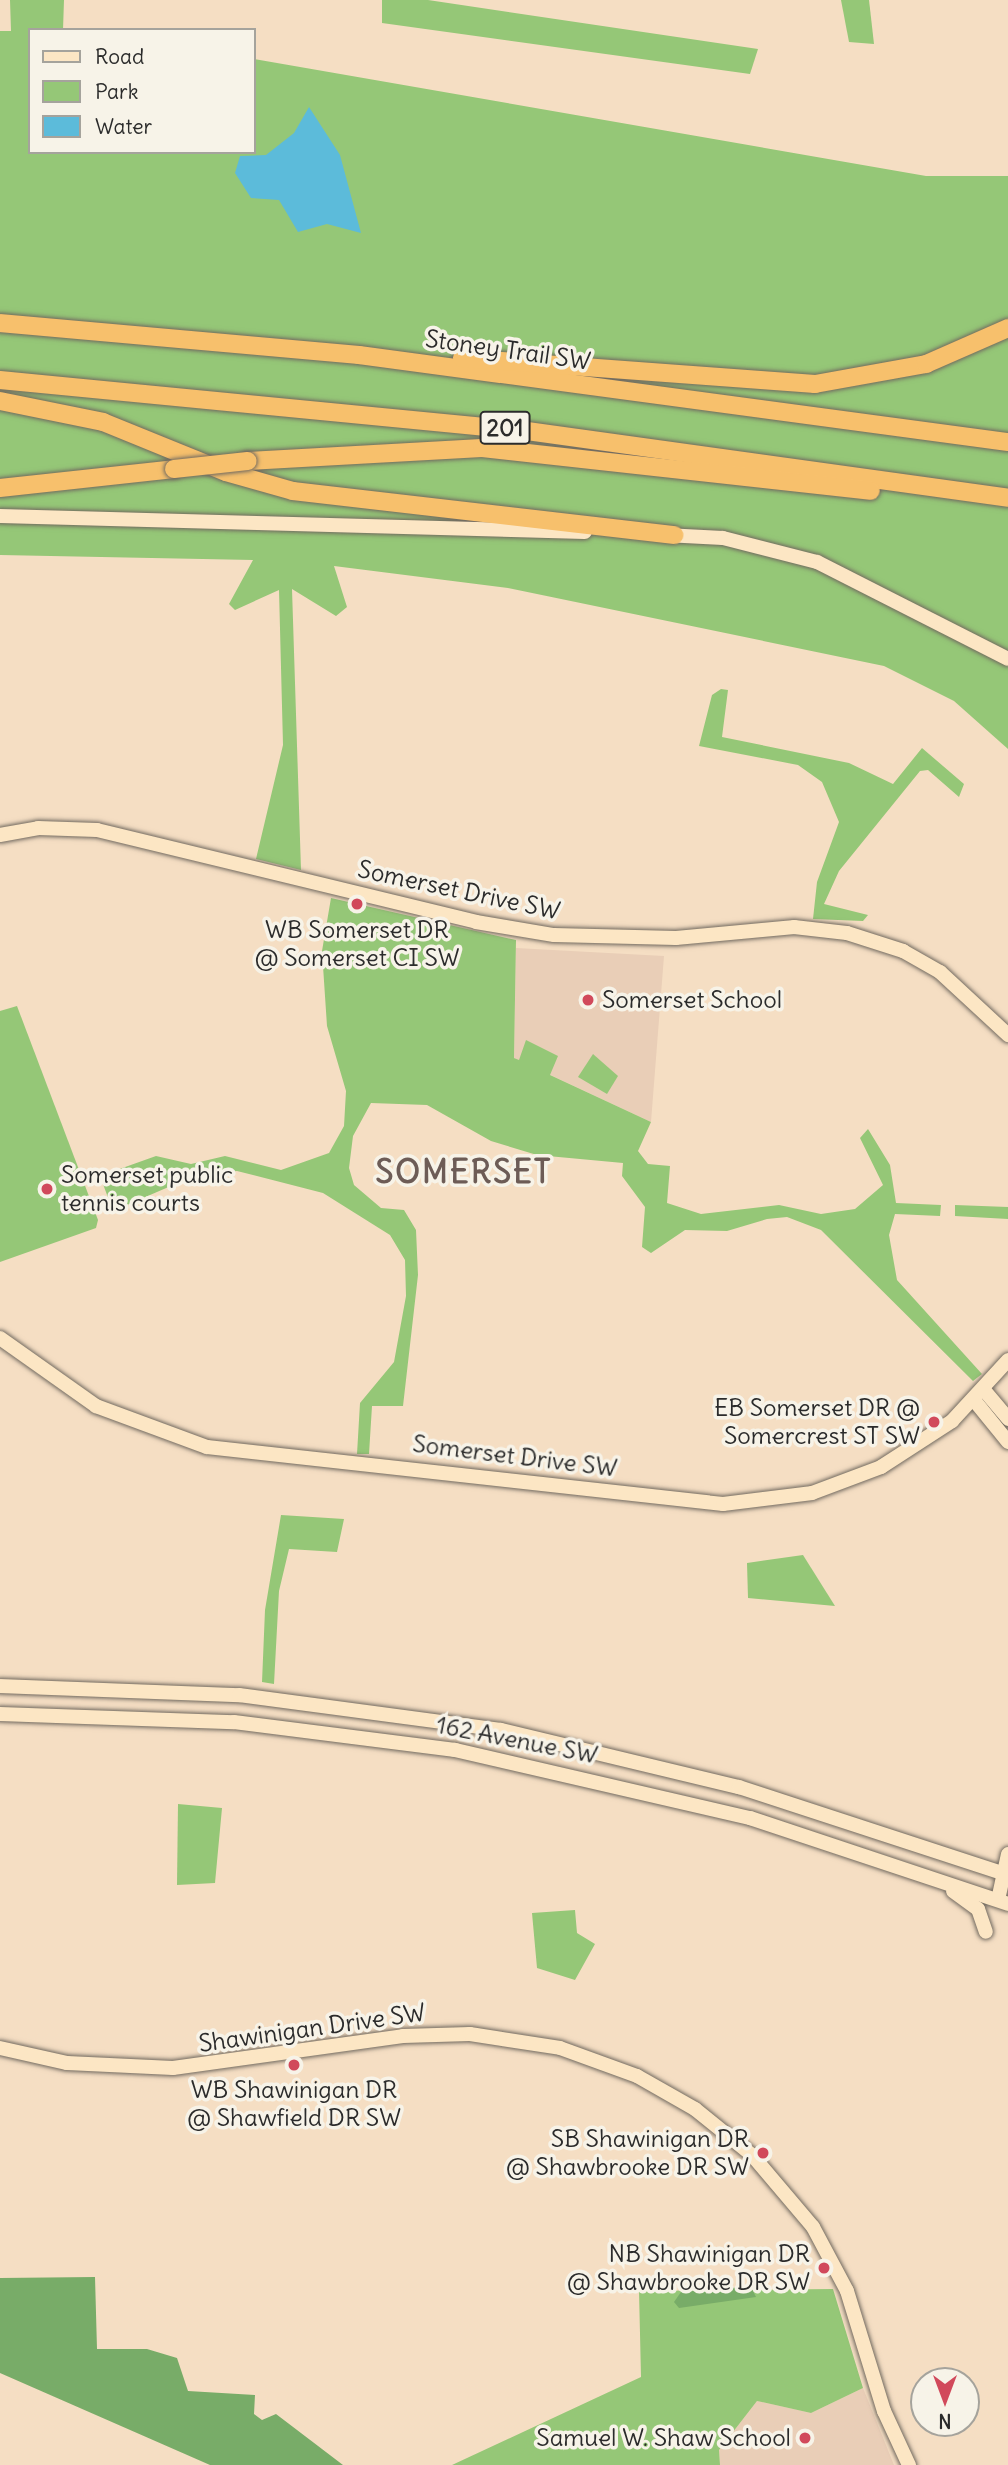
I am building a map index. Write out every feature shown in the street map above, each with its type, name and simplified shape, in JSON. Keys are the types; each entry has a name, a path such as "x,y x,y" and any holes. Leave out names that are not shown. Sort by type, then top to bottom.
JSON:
{"highway":[{"name":"Stoney Trail SW","path":"0,323 359,355 1008,442"},
{"path":"359,355 815,384 926,364 1008,328"},
{"name":"201","path":"0,380 472,424 1008,498"},
{"path":"0,401 91,418 293,491 674,535"},
{"path":"0,488 248,461 482,448 1008,503"}],"street":[{"path":"0,516 347,521 723,538 817,562 1008,659"},
{"name":"Somerset Drive SW","path":"0,835 38,828 97,830 541,933 632,939 794,927 846,933 940,972 1008,1035"},
{"name":"Somerset Drive SW","path":"0,1338 96,1406 207,1447 447,1469 697,1504 787,1499 851,1480 924,1442 979,1395 1008,1360"},
{"path":"979,1395 1008,1419"},
{"path":"979,1395 1008,1442"},
{"name":"162 Avenue SW","path":"0,1686 239,1695 501,1730 739,1787 1006,1878"},
{"name":"162 Avenue SW","path":"0,1714 234,1722 455,1750 680,1799 1003,1902"},
{"path":"1003,1902 1008,1854"},
{"path":"931,1877 971,1902 986,1932"},
{"name":"Shawinigan Drive SW","path":"0,2048 67,2063 186,2067 403,2036 470,2034 560,2048 637,2076 695,2109 752,2155 813,2227 847,2291 884,2410 909,2465"}],"shaded area":[{"name":"Somerset School","path":"516,948 664,956 651,1122 514,1058"},
{"name":"Samuel W. Shaw School","path":"863,2388 894,2465 720,2465 719,2450 757,2401 811,2413"}],"green space":[{"path":"10,0 64,0 63,28 28,28 28,154 256,154 256,59 926,176 1008,176 1008,749 954,701 884,666 508,588 334,566 347,607 336,616 292,589 301,870 256,859 283,745 279,590 235,610 229,604 253,560 0,555 0,31 11,31"},
{"path":"382,0 428,0 758,49 750,74 382,23"},
{"path":"841,0 869,0 874,44 849,42"},
{"path":"721,689 728,690 722,737 849,763 893,784 922,748 964,784 959,797 928,770 920,771 839,871 824,904 868,915 863,921 813,919 817,882 839,822 822,782 798,765 699,746 712,695"},
{"path":"331,898 516,940 514,1058 519,1060 526,1040 558,1056 550,1075 651,1122 638,1151 648,1164 670,1166 667,1203 701,1214 779,1205 821,1214 855,1209 883,1185 860,1138 868,1129 890,1165 896,1203 941,1205 940,1216 895,1214 889,1235 897,1280 982,1374 973,1381 821,1230 787,1217 767,1219 727,1231 685,1230 651,1253 642,1247 645,1207 622,1176 623,1163 537,1155 491,1141 427,1105 371,1103 353,1136 349,1168 354,1185 381,1208 404,1210 416,1230 418,1275 403,1406 372,1406 369,1454 357,1454 360,1403 394,1362 406,1296 405,1260 390,1235 323,1193 237,1171 194,1176 113,1211 100,1176 156,1156 191,1164 225,1156 281,1170 329,1153 344,1126 346,1091 327,1026 322,951"},
{"path":"17,1006 98,1220 96,1228 0,1262 0,1011"},
{"path":"593,1054 618,1076 607,1094 578,1077"},
{"path":"955,1205 1008,1207 1008,1219 955,1216"},
{"path":"281,1515 344,1519 337,1552 289,1549 279,1591 274,1684 262,1682 265,1610"},
{"path":"803,1555 835,1606 748,1598 747,1563"},
{"path":"178,1804 222,1808 215,1883 177,1885"},
{"path":"575,1910 577,1933 595,1944 575,1980 537,1968 532,1913"},
{"path":"95,2277 97,2349 147,2349 177,2358 188,2391 255,2395 254,2414 262,2420 276,2414 343,2465 210,2465 0,2373 0,2278"},
{"path":"725,2287 752,2289 756,2297 679,2308 674,2302 681,2292"},
{"path":"833,2289 863,2388 811,2413 757,2401 719,2450 720,2465 452,2465 641,2377 639,2291"}],"water":[{"path":"309,107 340,155 361,233 327,224 298,232 279,200 251,198 235,173 240,156 266,155 294,133"}],"place":[{"name":"WB Somerset DR @ Somerset CI SW","path":"357,904"},
{"name":"Somerset School","path":"588,1000"},
{"name":"Somerset public tennis courts","path":"47,1189"},
{"name":"EB Somerset DR @ Somercrest ST SW","path":"934,1422"},
{"name":"WB Shawinigan DR @ Shawfield DR SW","path":"294,2065"},
{"name":"SB Shawinigan DR @ Shawbrooke DR SW","path":"763,2153"},
{"name":"NB Shawinigan DR @ Shawbrooke DR SW","path":"824,2268"},
{"name":"Samuel W. Shaw School","path":"805,2438"}],"district":[{"name":"SOMERSET","path":"464,1172"}]}
